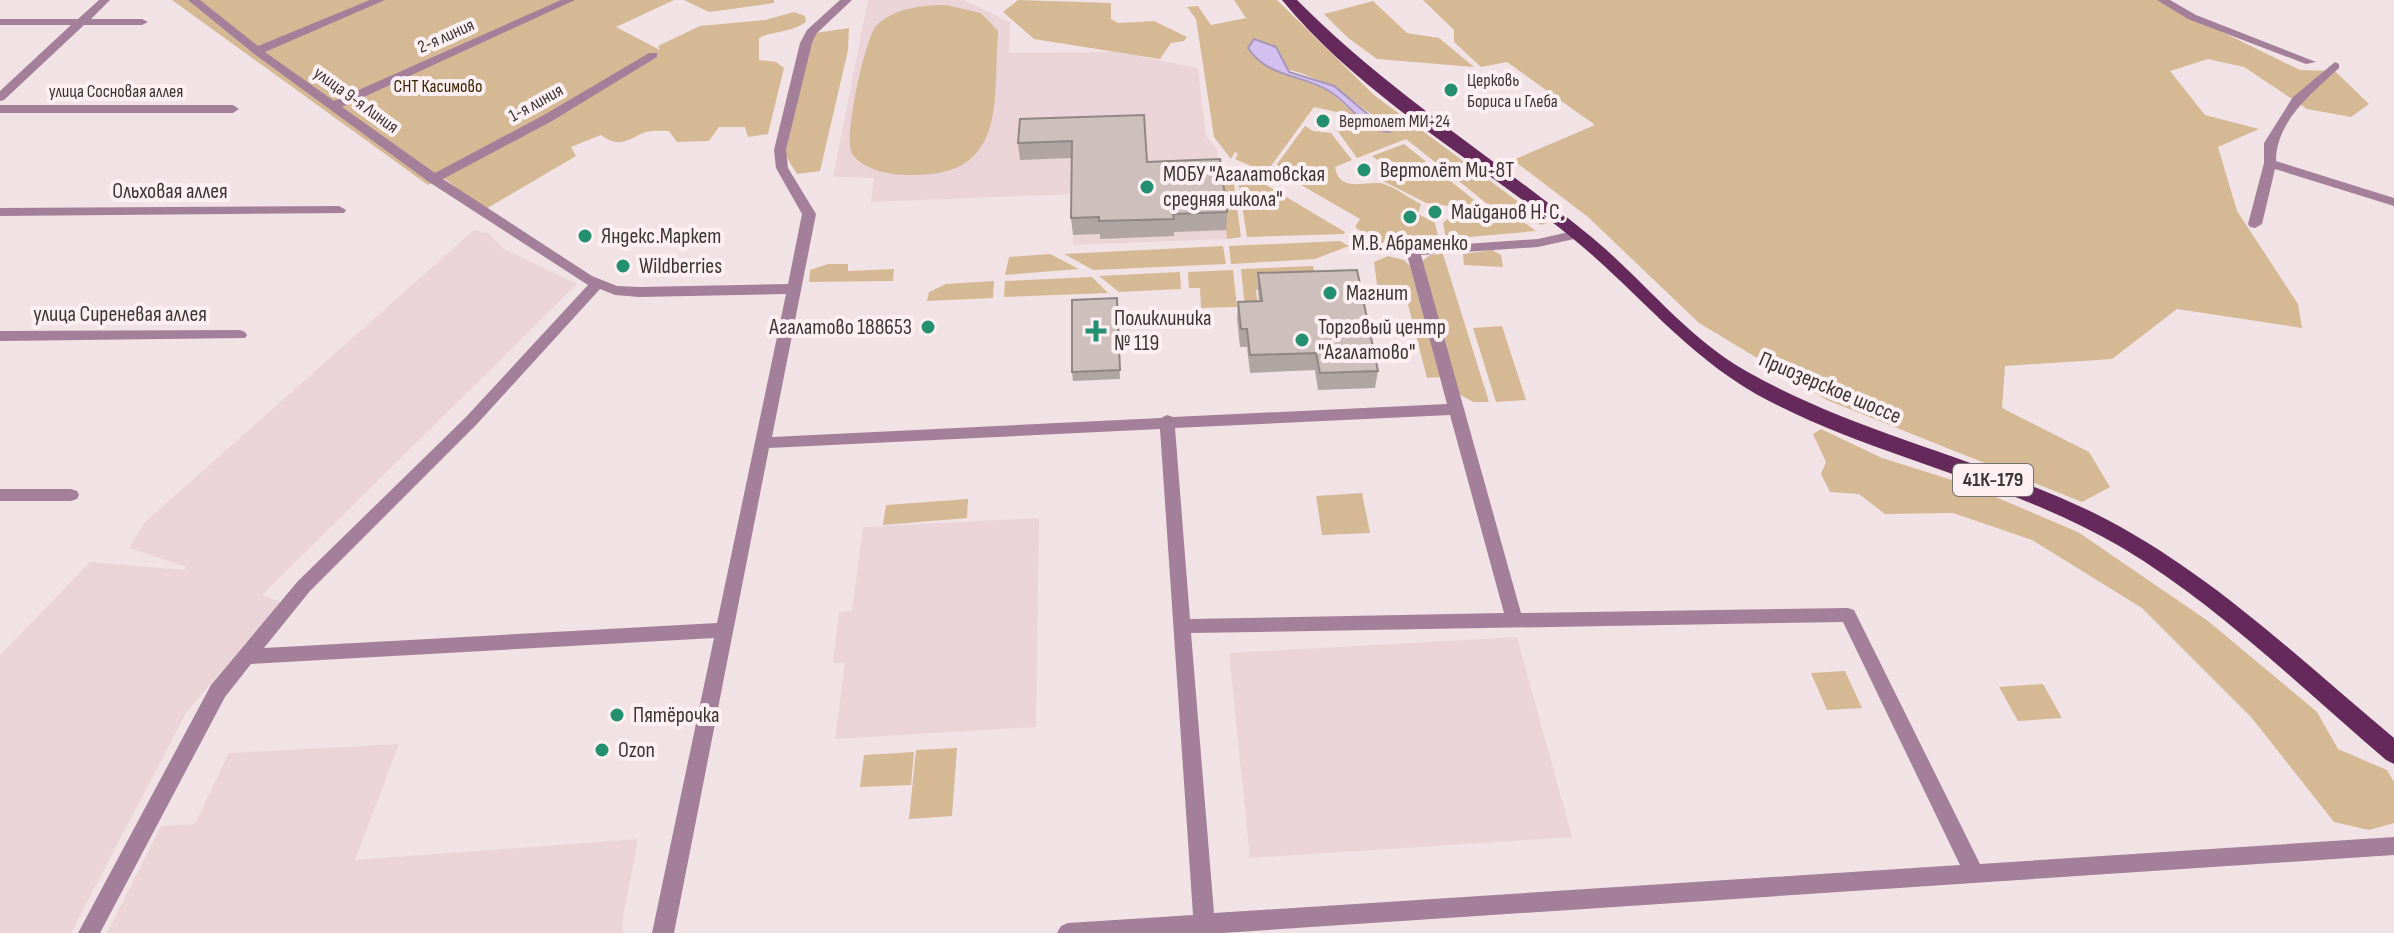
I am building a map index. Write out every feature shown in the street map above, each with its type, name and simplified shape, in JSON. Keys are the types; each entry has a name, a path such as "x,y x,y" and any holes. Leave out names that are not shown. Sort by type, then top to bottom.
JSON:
{"main road":[{"name":"Приозерское шоссе","path":"1289,0 1337,49 1417,116 1578,234 1614,264 1682,331 1736,374 1828,418 2088,519 2163,564 2254,632 2394,753"}],"street":[{"path":"0,97 105,0"},
{"name":"улица 9-я Линия","path":"193,0 257,51 336,105 434,179 597,284"},
{"path":"257,51 380,0"},
{"name":"2-я линия","path":"336,105 570,0"},
{"path":"663,933 809,214 782,168 780,150 806,43 811,32 847,0"},
{"path":"2162,0 2192,17 2310,62"},
{"path":"0,22 142,22"},
{"name":"1-я линия","path":"434,179 548,118 653,55"},
{"path":"2255,224 2270,163 2270,143 2297,100 2335,66"},
{"name":"улица Сосновая аллея","path":"0,109 233,109"},
{"path":"2270,163 2394,202"},
{"name":"Ольховая аллея","path":"0,212 339,210"},
{"path":"1514,618 1413,251 1538,243 1578,234"},
{"path":"89,933 201,720 245,657 314,576 471,421 597,284 639,292 793,289"},
{"name":"улица Сиреневая аллея","path":"0,336 240,335"},
{"path":"762,443 1456,409"},
{"path":"1167,421 1204,924"},
{"path":"0,495 71,495"},
{"path":"1182,626 1514,618 1848,615 1974,873"},
{"path":"245,657 723,630"},
{"path":"1068,933 2394,846"}],"shaded area":[{"path":"868,0 964,0 1010,22 1009,53 1118,52 1198,68 1206,136 1217,149 1227,239 1073,245 1073,194 871,202 874,178 833,177"},
{"path":"1254,39 1276,47 1289,72 1334,86 1389,132 1372,127 1329,91 1265,65 1248,48"},
{"path":"474,230 488,233 504,249 577,284 262,595 281,602 186,713 71,933 0,933 0,655 90,562 184,570 186,567 129,548 145,522"},
{"path":"1039,518 1036,727 835,739 845,663 833,663 839,612 852,611 863,527"},
{"path":"1517,637 1572,837 1250,858 1229,653"},
{"path":"399,744 355,860 638,839 622,923 624,933 107,933 161,826 195,824 229,753"}],"green space":[{"name":"СНТ Касимово","path":"172,0 674,0 616,27 660,50 658,46 700,26 765,20 794,12 805,16 806,22 759,38 759,60 776,62 784,68 768,134 748,137 745,127 719,127 709,141 677,142 669,131 646,132 617,142 601,135 571,147 576,156 484,210 444,178 428,185"},
{"path":"684,0 774,0 774,3 709,12"},
{"path":"1018,0 1111,3 1111,19 1118,23 1154,21 1187,37 1184,41 1171,43 1160,59 1034,39 1003,12"},
{"path":"1234,0 1277,0 1374,95 1547,223 1541,225 1519,210 1512,213 1495,210 1406,139 1357,158 1337,130 1344,121 1341,113 1314,107 1271,166 1258,169 1235,159 1238,154 1235,152 1231,159 1214,137 1196,19 1187,7 1198,6 1211,25 1246,18","holes":["1266,66 1283,68 1330,86 1386,127 1366,124 1329,91"]},
{"path":"1423,0 2157,0 2300,70 2335,71 2369,104 2351,117 2307,109 2244,67 2208,59 2170,71 2205,115 2259,129 2218,147 2237,211 2298,304 2302,328 2177,309 2112,359 2005,366 2002,408 2089,452 2110,487 2082,502 1827,400 1699,323 1588,217 1513,160 1595,125 1507,62 1481,67 1454,42 1454,30"},
{"path":"1373,1 1407,33 1439,38 1474,67 1377,59 1347,37 1324,14"},
{"path":"946,5 981,13 998,31 994,109 989,132 979,150 964,164 940,173 901,175 870,168 852,154 850,129 872,33 884,19 900,11"},
{"path":"849,28 848,50 820,171 797,174 785,155 810,42 815,33"},
{"path":"1305,126 1313,131 1331,133 1352,160 1335,167 1341,180 1352,184 1384,184 1421,204 1418,214 1435,223 1439,240 1376,243 1355,227 1360,219 1282,174 1277,164"},
{"path":"1404,144 1488,211 1426,203 1383,181 1389,169 1372,156"},
{"path":"1236,167 1345,232 1344,234 1247,237"},
{"path":"1195,168 1232,168 1241,237 1227,239 1220,176"},
{"path":"1450,209 1519,219 1536,231 1446,239 1443,223 1451,216"},
{"path":"1340,241 1349,246 1315,259 1231,264 1229,246"},
{"path":"1223,246 1226,264 1093,270 1064,254"},
{"path":"1492,250 1501,255 1503,267 1464,265 1463,254"},
{"path":"1050,254 1079,269 1005,275 1009,257"},
{"path":"1443,254 1489,402 1473,402 1459,394 1422,261 1430,255"},
{"path":"1388,256 1404,260 1410,266 1440,377 1427,378 1403,285 1377,285 1374,262"},
{"path":"828,264 848,264 848,271 894,269 893,281 809,282 810,270"},
{"path":"1313,266 1317,287 1256,290 1259,317 1246,317 1241,269"},
{"path":"1233,270 1237,307 1201,308 1200,288 1189,288 1188,272"},
{"path":"1180,272 1181,289 1119,292 1099,276"},
{"path":"1092,277 1108,293 1004,297 1005,281"},
{"path":"994,281 993,298 927,301 929,292 946,284"},
{"path":"1502,326 1526,400 1496,402 1473,328"},
{"path":"1821,429 1882,458 1965,484 2078,532 2208,621 2317,712 2338,749 2387,770 2394,782 2394,823 2369,830 2334,822 2251,717 2142,608 2032,540 1953,513 1885,514 1859,494 1830,492 1821,474 1826,462 1813,434"},
{"path":"1362,493 1370,533 1322,535 1316,496"},
{"path":"968,499 967,518 883,525 886,505"},
{"path":"1845,671 1862,708 1827,710 1811,673"},
{"path":"2043,684 2062,718 2018,721 1999,687"},
{"path":"957,748 952,816 909,819 916,750"},
{"path":"914,752 911,785 860,787 864,755"}],"building":[{"name":"МОБУ \"Агалатовская средняя школа\"","path":"1144,115 1147,162 1220,159 1227,212 1173,214 1174,219 1099,221 1099,217 1071,218 1072,141 1018,143 1020,119"},
{"name":"Торговый центр \"Агалатово\"","path":"1357,270 1378,371 1320,373 1316,353 1250,355 1247,329 1241,329 1238,302 1262,301 1258,273"},
{"name":"Поликлиника № 119","path":"1117,298 1120,370 1072,372 1072,300"}],"place":[{"name":"Церковь Бориса и Глеба","path":"1451,90"},
{"name":"Вертолет МИ-24","path":"1323,121"},
{"name":"Вертолёт Ми-8Т","path":"1364,170"},
{"name":"МОБУ \"Агалатовская средняя школа\"","path":"1147,187"},
{"name":"Майданов Н. С.","path":"1435,212"},
{"name":"М.В. Абраменко","path":"1410,217"},
{"name":"Яндекс.Маркет","path":"585,236"},
{"name":"Wildberries","path":"623,266"},
{"name":"Магнит","path":"1330,293"},
{"name":"Агалатово 188653","path":"928,327"},
{"name":"Поликлиника № 119","path":"1096,331"},
{"name":"Торговый центр \"Агалатово\"","path":"1302,340"},
{"name":"Пятёрочка","path":"617,715"},
{"name":"Ozon","path":"602,750"}]}
